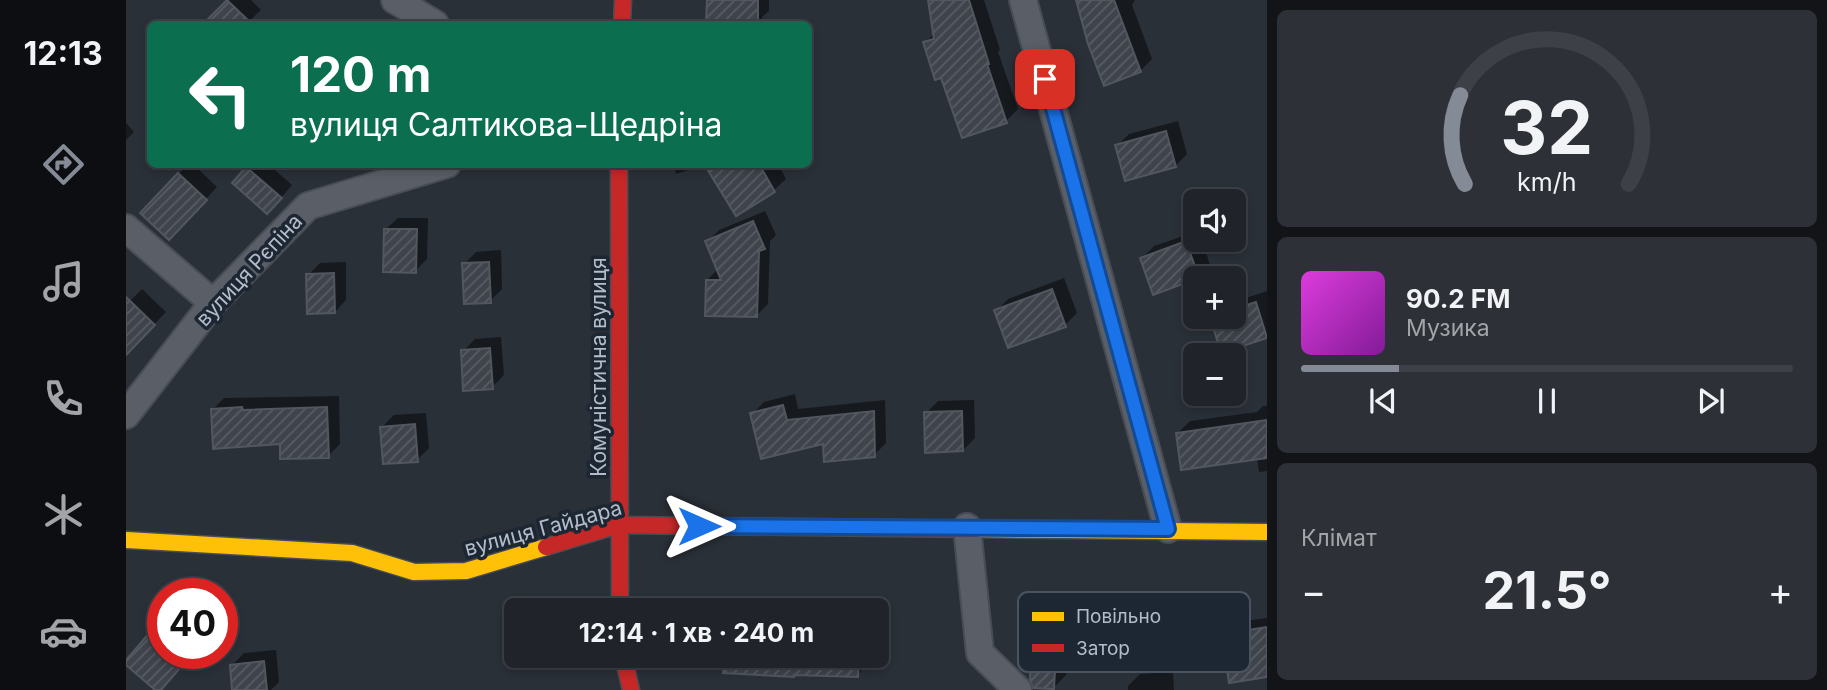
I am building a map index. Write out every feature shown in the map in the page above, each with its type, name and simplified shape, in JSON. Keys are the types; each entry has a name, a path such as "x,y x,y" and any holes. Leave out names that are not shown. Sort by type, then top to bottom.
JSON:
{"street":[{"path":"395,0 430,21"},
{"path":"622,0 622,21"},
{"path":"1023,0 1168,529"},
{"name":"вулиця Рєпіна","path":"126,415 213,303 308,206 434,168"},
{"name":"Комуністична вулиця","path":"619,168 620,598"},
{"path":"126,228 213,303"},
{"name":"вулиця Гайдара","path":"126,540 352,553 414,572 466,571 618,525 1168,529 1261,537"},
{"path":"967,527 980,653 1018,690"},
{"path":"626,668 631,690"}],"building":[{"path":"227,0 249,21 206,21"},
{"path":"707,0 758,0 758,21 706,21"},
{"path":"928,0 969,0 1007,123 962,138 941,78 935,80 923,42 934,39"},
{"path":"1076,0 1114,0 1141,72 1104,86 1088,44"},
{"path":"1166,131 1176,167 1125,181 1115,145"},
{"path":"247,168 282,198 267,214 232,183"},
{"path":"706,168 761,168 775,192 736,216"},
{"path":"178,173 207,200 169,240 140,213"},
{"path":"753,221 765,249 759,251 757,317 705,316 706,280 721,280 705,241"},
{"path":"384,229 417,229 416,273 383,272"},
{"path":"1183,242 1183,252 1190,252 1195,266 1183,266 1183,284 1153,295 1140,258"},
{"path":"489,262 491,303 464,304 462,263"},
{"path":"334,273 335,313 307,314 306,274"},
{"path":"1052,289 1066,327 1008,348 994,310"},
{"path":"126,297 155,325 126,355"},
{"path":"1256,302 1267,338 1246,345 1218,343 1214,329 1246,329 1246,305"},
{"path":"490,348 493,389 463,391 461,350"},
{"path":"783,405 787,420 874,411 875,457 824,462 823,444 761,459 750,413"},
{"path":"242,407 243,410 327,407 329,458 280,459 280,444 213,449 211,409"},
{"path":"962,411 963,451 925,453 924,412"},
{"path":"1267,420 1267,458 1181,470 1176,433"},
{"path":"415,424 418,462 383,464 380,427"},
{"path":"1267,627 1267,677 1229,683 1227,672 1250,672 1250,630"},
{"path":"147,636 147,669 179,669 161,690 155,690 126,665 126,660"},
{"path":"264,661 267,690 232,690 230,669 238,669 238,664"},
{"path":"723,668 858,668 858,677 723,673"},
{"path":"1030,672 1055,672 1054,689 1033,688"}],"traffic: slow":[{"path":"976,529 1267,532"},
{"path":"126,540 352,553 414,572 466,571 546,547"}],"traffic: jam":[{"path":"622,21 623,0"},
{"path":"619,168 620,598"},
{"path":"546,547 618,525 976,529"},
{"path":"626,668 631,690"}],"route":[{"path":"699,526 1168,529 1045,79"}]}
